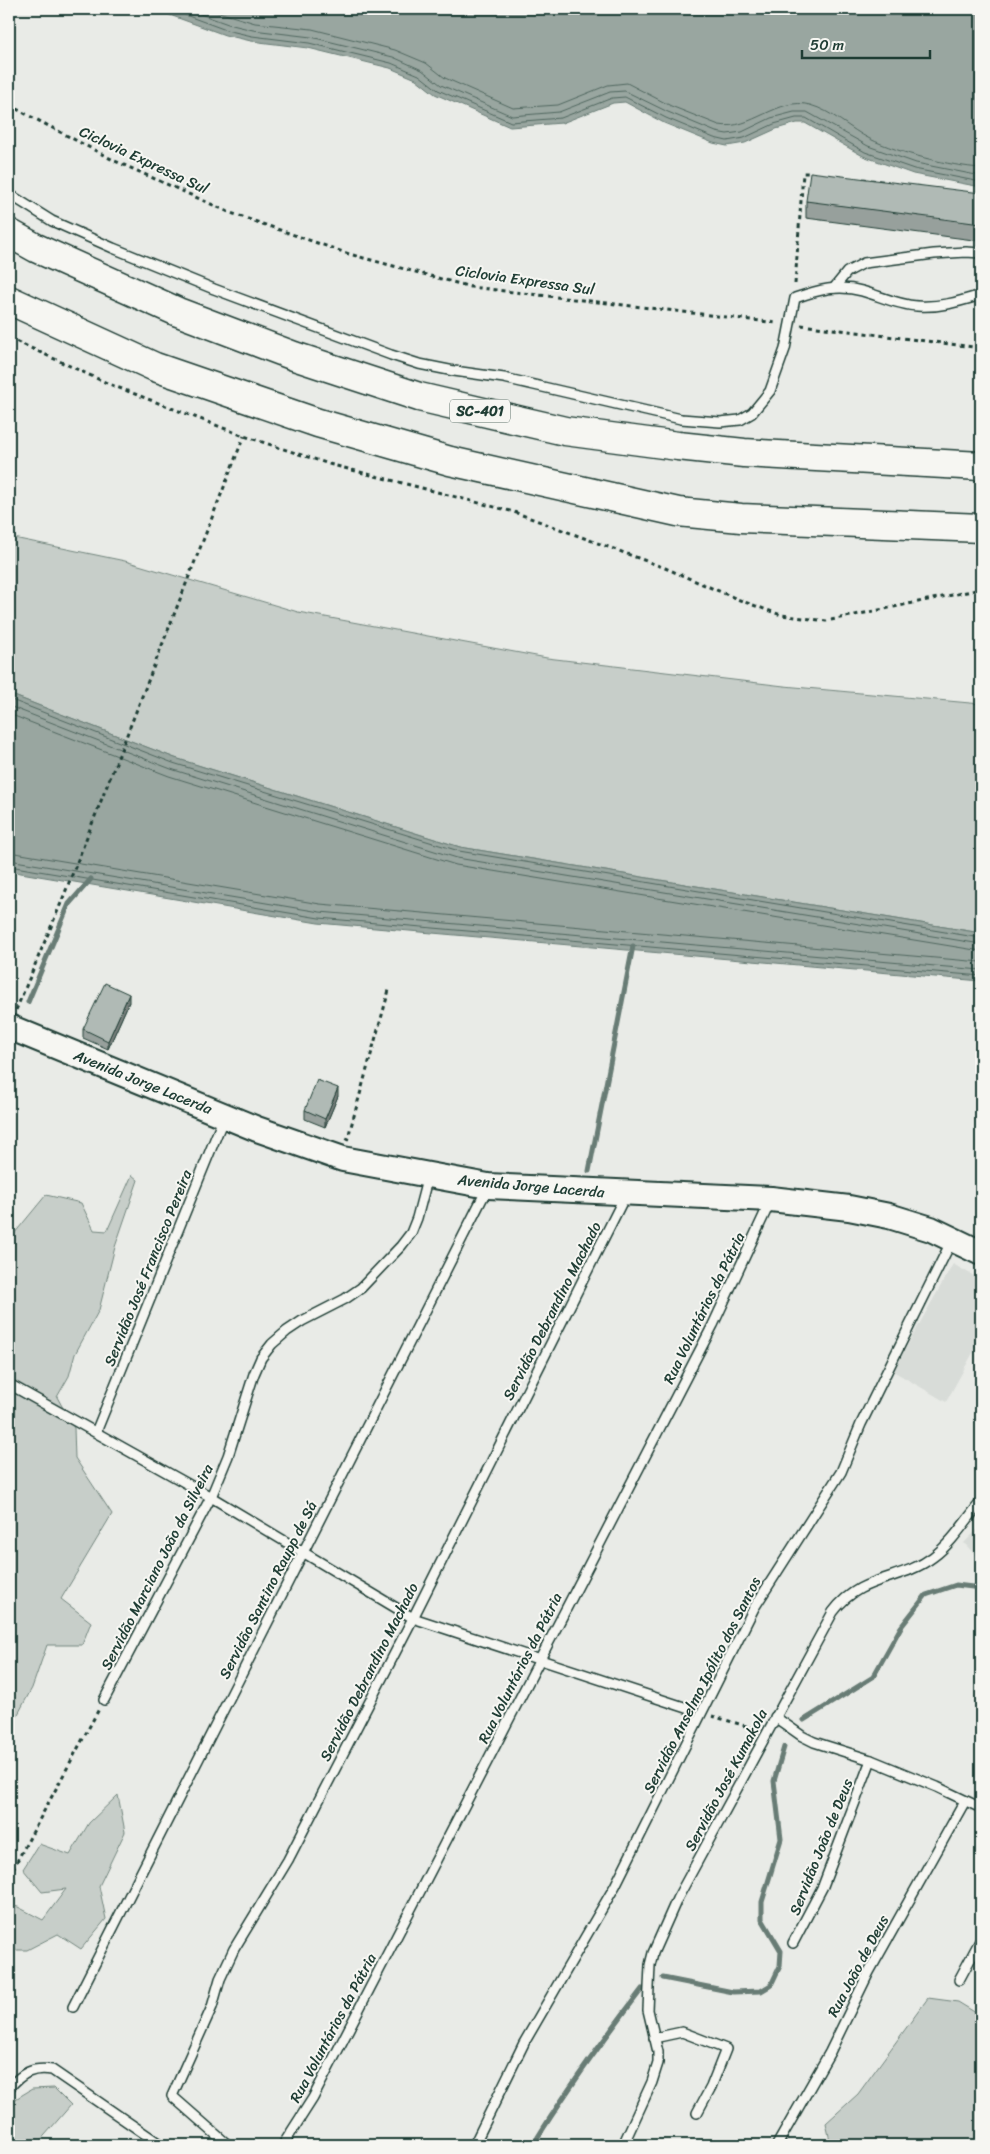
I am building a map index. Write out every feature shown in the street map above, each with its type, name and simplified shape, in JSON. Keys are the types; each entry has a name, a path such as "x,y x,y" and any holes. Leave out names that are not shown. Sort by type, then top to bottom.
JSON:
{"highway":[{"name":"SC-401","path":"9,233 36,248 178,312 294,356 428,399 565,431 678,446 744,453 981,466"},
{"path":"9,300 155,367 318,423 450,461 678,512 741,518 981,528"}],"main road":[{"name":"Avenida Jorge Lacerda","path":"9,1027 295,1144 343,1159 488,1186 626,1194 772,1199 829,1205 889,1216 953,1238 979,1250"}],"lane":[{"path":"9,194 52,221 104,244 214,290 391,355 419,364 504,378 682,419 730,421 740,420 752,413 770,390 785,349 795,298 824,288 834,288 861,290 916,306 932,306 981,295"},
{"path":"834,288 847,272 864,264 934,254 966,252 981,254"},
{"name":"Servidão José Francisco Pereira","path":"96,1432 224,1115"},
{"name":"Servidão Marciano João da Silveira","path":"104,1700 211,1497 228,1456 247,1394 262,1358 272,1344 287,1331 302,1321 345,1299 360,1288 401,1246 411,1233 417,1218 428,1176"},
{"name":"Servidão Santino Raupp de Sá","path":"73,2008 488,1186"},
{"name":"Servidão Debrandino Machado","path":"228,2145 172,2096 212,2007 220,1979 234,1949 288,1860 413,1618 626,1194"},
{"name":"Rua Voluntários da Pátria","path":"283,2145 302,2118 713,1325 772,1199"},
{"name":"Servidão Anselmo Ipólito dos Santos","path":"474,2145 524,2043 615,1886 754,1608 841,1472 861,1424 953,1238"},
{"path":"9,1384 211,1497 413,1618 690,1708"},
{"name":"Servidão José Kumakola","path":"622,2145 652,2082 658,2063 658,2052 648,2010 650,1965 653,1953 677,1899 734,1797 766,1733 841,1601 862,1586 917,1566 933,1557 981,1502"},
{"path":"775,1717 814,1742 871,1760 936,1786 981,1808"},
{"name":"Servidão João de Deus","path":"793,1943 823,1886 871,1760"},
{"name":"Rua João de Deus","path":"777,2145 830,2052 869,1972 965,1801"},
{"path":"959,1980 981,1939"},
{"path":"654,2038 682,2032 726,2049 711,2087 697,2113"},
{"path":"9,2088 19,2076 28,2070 40,2068 52,2070 162,2145"}],"path":[{"name":"Ciclovia Expressa Sul","path":"9,105 115,161 231,213 349,254 471,287 981,348"},
{"path":"795,298 795,268 803,173 813,174"},
{"path":"862,178 890,182"},
{"path":"9,338 109,384 244,436 329,464 514,512 665,568 742,601 781,615 826,621 981,589"},
{"path":"9,1027 61,903 244,436"},
{"path":"343,1159 389,990"},
{"path":"9,1876 104,1700"},
{"path":"701,1713 766,1733"}],"shaded area":[{"path":"9,537 125,561 298,612 547,658 784,686 981,704 981,933 460,847 175,758 9,694"},
{"path":"132,1175 138,1180 115,1247 99,1310 75,1354 69,1376 57,1397 74,1428 75,1458 112,1514 61,1599 91,1622 82,1645 47,1645 32,1688 9,1731 9,1240 46,1195 81,1203 94,1230 107,1231"},
{"path":"953,1264 981,1280 981,1338 946,1402 893,1371"},
{"path":"981,1526 981,1561 964,1543"},
{"path":"118,1795 125,1832 99,1886 106,1919 81,1949 58,1934 27,1950 9,1950 9,1905 18,1907 43,1920 66,1889 42,1892 23,1869 39,1844 70,1855 89,1823"},
{"path":"928,1998 958,2002 981,2016 981,2145 831,2145 826,2123 858,2094"},
{"path":"54,2088 71,2105 35,2145 9,2145 9,2103 32,2089"}],"water":[{"path":"160,9 981,9 981,187 913,174 863,156 805,123 797,123 776,129 745,143 727,146 713,143 664,123 625,102 613,103 562,123 510,127 435,94 416,79 390,68 308,48 251,41 225,35 167,14"},
{"path":"9,694 175,758 460,847 981,933 981,981 318,923 9,871"}],"building":[{"path":"810,172 981,193 981,224 806,201"},
{"path":"105,983 129,994 108,1041 83,1029"},
{"path":"317,1080 338,1088 325,1119 305,1110"}],"waterway":[{"path":"28,1002 69,904 91,879"},
{"path":"589,1171 633,946"},
{"path":"804,1720 873,1677 901,1627 926,1595 956,1585 981,1588"},
{"path":"663,1978 733,1992 761,1991 771,1985 780,1966 781,1951 762,1919 762,1902 781,1839 774,1781 784,1747"},
{"path":"533,2145 585,2066 642,1989"}]}
